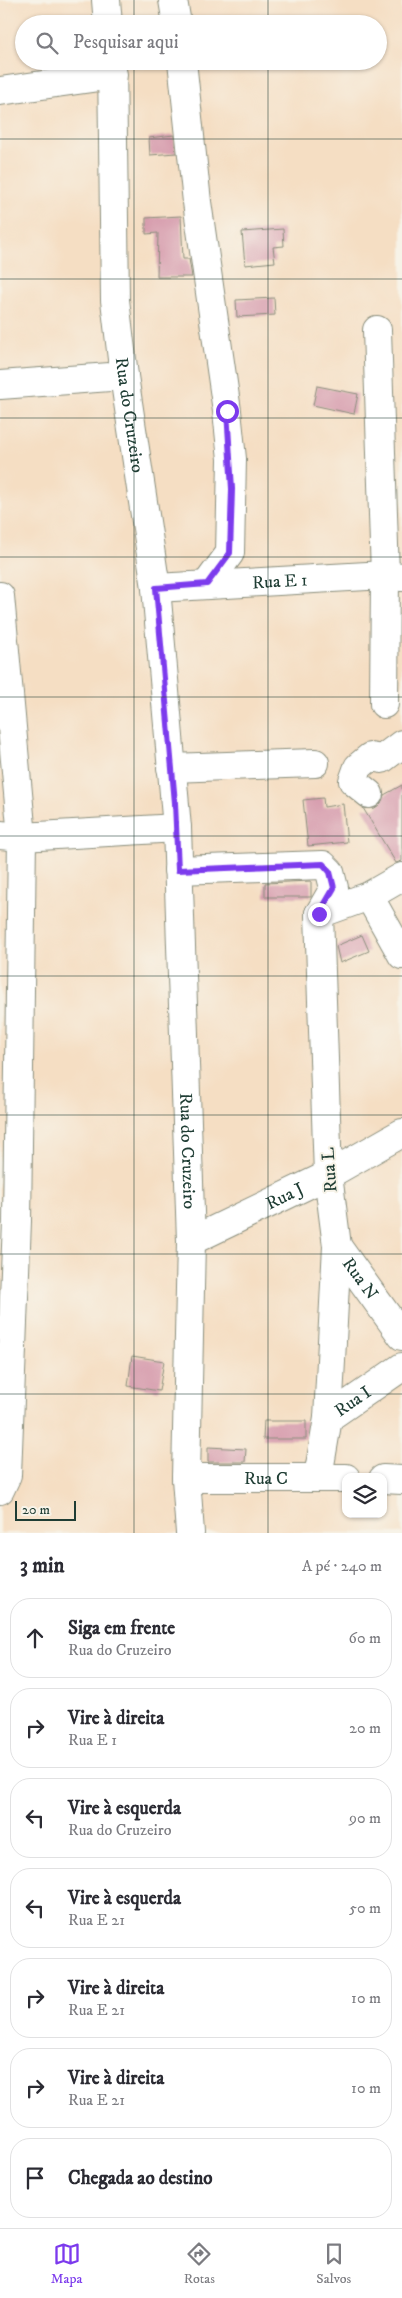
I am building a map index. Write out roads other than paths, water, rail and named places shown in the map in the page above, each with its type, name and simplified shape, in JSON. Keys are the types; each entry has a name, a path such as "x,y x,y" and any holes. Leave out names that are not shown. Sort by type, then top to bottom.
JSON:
{"street":[{"path":"106,0 107,15"},
{"path":"174,0 176,15"},
{"path":"0,91 103,70"},
{"name":"Rua do Cruzeiro","path":"113,70 115,300 124,376 156,588 177,828 192,1241 186,1478 190,1533"},
{"path":"183,70 197,202 227,411 232,459 230,553 207,584"},
{"path":"377,330 394,576 384,704"},
{"path":"0,385 124,376"},
{"name":"Rua E 1","path":"156,588 394,576"},
{"path":"0,1490 7,1475 11,836 1,607"},
{"path":"369,794 353,781 358,767 370,757 382,759 402,744"},
{"path":"171,768 316,763"},
{"path":"11,836 177,828"},
{"path":"178,870 323,864 330,872 334,888 319,914"},
{"path":"319,914 369,896 402,877"},
{"path":"369,896 402,955"},
{"name":"Rua L","path":"318,1477 328,1418 337,1246 328,1175 319,914"},
{"name":"Rua J","path":"192,1241 328,1175 402,1133"},
{"name":"Rua N","path":"337,1246 402,1336"},
{"name":"Rua I","path":"328,1418 402,1367"},
{"name":"Rua C","path":"186,1478 342,1478"},
{"path":"387,1479 402,1480"}]}
